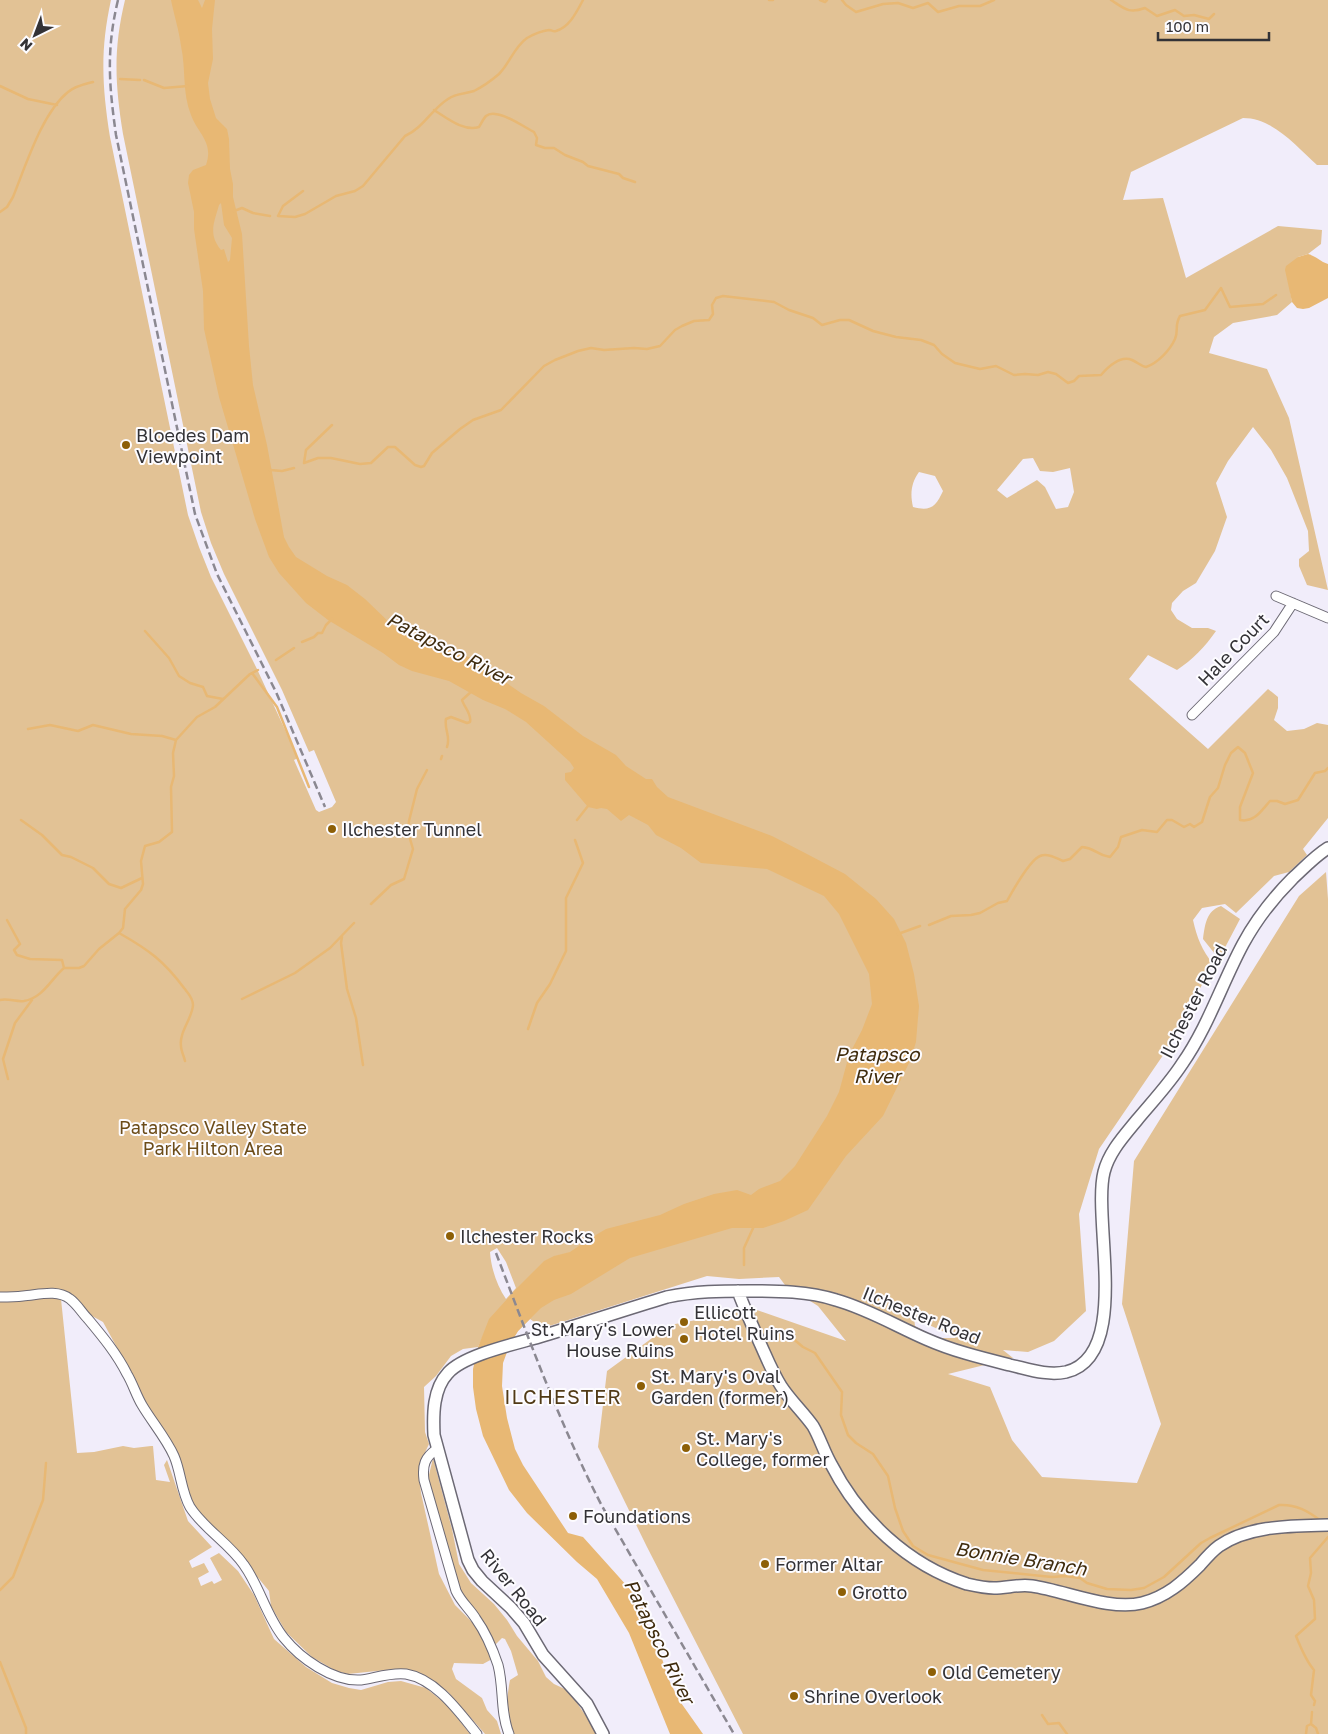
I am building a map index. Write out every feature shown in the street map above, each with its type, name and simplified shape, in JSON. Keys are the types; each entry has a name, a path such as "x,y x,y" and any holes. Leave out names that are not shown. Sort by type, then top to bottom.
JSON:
{"street":[{"path":"1276,596 1328,618"},
{"name":"Hale Court","path":"1192,715 1274,632 1293,604"},
{"name":"Ilchester Road","path":"460,1363 667,1297 691,1292 738,1291 808,1294 836,1299 948,1348 1034,1371 1064,1372 1084,1364 1092,1355 1103,1325 1105,1296 1102,1188 1107,1163 1123,1137 1168,1083 1193,1048 1243,943 1258,920 1288,882 1328,848"},
{"path":"738,1291 746,1314 771,1368 782,1387 813,1427 831,1464 850,1495 869,1520 890,1542 949,1577 982,1588 1031,1586 1106,1603 1129,1605 1157,1598 1171,1590 1219,1546 1230,1540 1265,1529 1322,1525"},
{"path":"0,1297 61,1294 71,1299 102,1336 128,1374 141,1403 174,1458 186,1498 191,1507 245,1566 274,1623 283,1637 294,1648 334,1676 346,1679 360,1680 406,1674 419,1679 438,1690 448,1699 477,1734"},
{"name":"River Road","path":"460,1363 443,1379 437,1394 433,1420 437,1449 464,1549 473,1570 524,1623 543,1655 587,1704 603,1734"},
{"path":"437,1449 431,1453 424,1463 424,1480 456,1591 482,1628 498,1664 504,1720 509,1734"}],"green space":[{"name":"Patapsco Valley State Park Hilton Area","path":"0,0 111,0 105,35 103,68 110,137 188,515 211,577 257,669 298,758 294,760 316,810 319,812 332,807 336,802 314,750 309,752 282,690 224,574 201,512 120,116 116,67 121,18 125,0 1328,0 1328,165 1317,165 1274,128 1254,119 1243,118 1131,172 1123,200 1163,198 1186,278 1278,226 1322,230 1321,244 1308,254 1298,257 1290,290 1292,302 1277,315 1233,323 1214,337 1209,353 1267,369 1289,418 1328,590 1307,585 1299,566 1299,559 1309,551 1308,531 1287,478 1271,450 1253,427 1228,461 1216,483 1227,517 1215,551 1196,583 1183,591 1172,603 1171,610 1177,619 1192,628 1208,628 1216,631 1198,653 1177,670 1148,655 1129,679 1208,749 1268,689 1278,697 1278,708 1274,720 1287,731 1304,729 1317,723 1328,725 1328,818 1303,849 1307,855 1289,872 1274,876 1236,913 1225,904 1202,908 1193,920 1200,944 1213,964 1170,1045 1099,1149 1079,1214 1086,1311 1054,1341 1028,1352 1003,1350 1013,1358 948,1374 990,1387 1012,1440 1042,1477 1137,1483 1161,1424 1122,1304 1134,1161 1299,896 1326,872 1328,899 1328,1734 743,1734 598,1447 607,1371 670,1325 754,1309 846,1341 818,1306 785,1285 779,1277 739,1279 707,1276 543,1328 530,1319 518,1331 510,1344 484,1334 478,1347 463,1349 451,1356 436,1376 424,1387 425,1432 429,1444 421,1461 419,1476 439,1574 455,1605 477,1627 494,1658 483,1664 454,1663 452,1669 456,1679 482,1698 487,1710 497,1721 501,1734 485,1734 448,1692 417,1672 396,1669 348,1674 336,1671 312,1657 286,1632 271,1606 269,1591 236,1551 193,1506 127,1366 103,1322 61,1299 77,1453 94,1452 123,1446 134,1448 153,1446 156,1480 170,1482 164,1465 167,1460 188,1521 212,1547 189,1561 192,1568 204,1563 209,1572 198,1578 201,1586 212,1581 214,1584 222,1580 210,1558 219,1553 238,1571 254,1595 274,1639 306,1667 332,1683 349,1688 361,1690 388,1682 401,1681 426,1688 447,1705 470,1734 0,1734","holes":["1033,458 1040,471 1053,472 1070,468 1074,492 1068,507 1056,509 1045,487 1037,480 1007,498 997,490 1023,459","919,472 935,476 943,491 938,501 929,508 913,507 912,489 914,480","497,1248 506,1262 516,1288 506,1299 495,1277 490,1252","914,1318 955,1338 937,1338 915,1326"]},
{"path":"1221,906 1240,919 1219,959 1203,939 1209,915"},
{"path":"433,1458 452,1529 459,1564 471,1583 494,1604 507,1620 517,1636 538,1661 546,1677 554,1684 569,1691 598,1734 514,1734 509,1720 507,1701 510,1680 518,1675 511,1651 505,1639 502,1638 496,1644 493,1643 483,1622 467,1603 455,1582 428,1479"}],"water":[{"name":"Patapsco River","path":"171,0 198,0 202,8 205,0 215,0 212,29 213,59 208,83 210,99 216,118 227,129 229,139 233,197 242,234 253,385 267,445 284,537 296,557 327,576 347,585 402,632 471,658 521,693 544,706 583,736 616,755 626,766 646,779 652,779 657,787 668,797 772,836 845,874 876,899 894,919 906,943 914,974 919,1006 916,1042 910,1061 883,1116 846,1156 808,1210 763,1228 732,1228 630,1258 571,1294 554,1300 541,1308 518,1331 510,1344 503,1363 502,1386 507,1418 515,1449 523,1465 568,1533 583,1537 636,1596 646,1614 648,1628 660,1652 668,1678 679,1700 703,1734 670,1734 629,1633 597,1579 527,1513 509,1490 483,1436 476,1409 473,1369 478,1347 489,1319 544,1261 570,1252 606,1229 660,1215 684,1204 714,1194 737,1190 751,1195 759,1189 780,1181 795,1166 827,1116 839,1092 849,1055 862,1030 872,1004 869,974 839,914 824,896 767,869 701,863 681,848 656,835 648,825 629,815 621,821 607,809 588,807 565,780 565,773 571,772 574,768 570,762 526,722 505,709 483,700 449,681 412,671 399,665 383,653 328,620 306,603 279,573 269,557 255,519 219,397 204,329 203,291 194,229 194,212 188,183 189,175 193,170 206,165 208,150 207,144 194,122 188,107 179,34","holes":["221,203 224,225 232,238 230,260 228,262 224,249 221,250 213,233 215,217"]},
{"path":"1308,254 1328,264 1328,298 1309,308 1303,309 1297,308 1292,302 1285,270 1286,266 1298,257"}],"waterway":[{"path":"303,191 283,206 278,216 295,217 305,214 336,196 355,191 363,186 405,136 417,128 442,103 451,97 474,91 493,79 503,70 519,46 527,38 543,31 561,29 573,18 583,0"},
{"path":"820,0 825,2 827,0"},
{"path":"842,0 856,12 883,4 898,3 913,8 928,3 938,12 959,6 980,6 994,0"},
{"path":"1111,0 1127,10 1135,11 1145,8 1157,16 1175,10 1184,16 1194,15 1209,19 1214,14"},
{"path":"120,79 140,80"},
{"path":"144,80 164,88 188,86"},
{"path":"0,212 7,207 13,197 29,155 50,113 71,90 93,82"},
{"path":"0,86 28,99 57,105"},
{"path":"434,110 467,128 479,127 485,117 491,114 503,116 534,132 537,138 536,145 554,148 588,166 619,174 623,178 635,182"},
{"path":"234,211 242,208 253,213 270,216"},
{"path":"304,463 318,458 331,458 360,464 371,463 388,447 395,447 415,465 424,466 432,453 460,429 473,420 501,410 544,366 578,351 591,348 604,350 647,349 660,346 675,330 682,326 694,321 709,320 713,314 712,305 716,298 723,296 774,302 789,310 813,318 822,325 840,320 849,320 873,331 896,337 921,340 934,345 942,354 955,363 980,369 996,366 1014,375 1038,375 1048,372 1056,374 1068,383 1074,381 1079,376 1101,375 1111,365 1123,359 1132,360 1146,367 1155,362 1167,352 1173,343 1180,316 1205,310 1221,288 1230,307 1263,304 1276,295"},
{"path":"304,463 306,450 332,425"},
{"path":"270,470 282,471 294,468"},
{"path":"302,642 314,637 318,633 322,633 332,619"},
{"path":"145,631 169,658 179,676 190,683 203,687 207,696 223,699"},
{"path":"276,660 294,648"},
{"path":"0,1000 24,1001 31,999 42,992 64,968 84,966 99,949 123,928 125,909 141,890 143,884 141,861 145,846 159,842 172,832 171,787 174,776 173,753 176,740 197,717 215,707 250,674 258,670"},
{"path":"252,673 277,707 309,787"},
{"path":"447,747 446,719 451,717 467,723 470,722 469,713 462,700 472,691"},
{"path":"28,729 50,725 78,731 93,725 131,734 162,736 176,740"},
{"path":"929,925 951,916 980,913 998,903 1007,901 1026,870 1040,856 1049,855 1063,861 1070,859 1082,847 1110,857 1118,847 1121,837 1142,830 1157,832 1167,820 1172,820 1184,827 1190,824 1194,827 1202,822 1210,797 1218,788 1225,765 1231,753 1238,747 1245,753 1253,773 1240,807 1240,820 1253,818 1270,801 1285,804 1298,800 1315,773 1325,771 1328,768"},
{"path":"371,904 391,885 404,879 413,849 408,832 409,821 417,789 427,770"},
{"path":"577,820 588,806"},
{"path":"21,820 42,835 62,855 71,857 93,868 109,884 121,888 142,878"},
{"path":"528,1029 537,1003 550,984 566,951 566,898 583,863 575,840"},
{"path":"7,920 20,944 14,950 17,955 30,959 62,960 64,968"},
{"path":"242,999 295,973 330,948 354,923"},
{"path":"898,934 920,926"},
{"path":"119,933 163,963 189,994 193,1005 181,1041 181,1050 185,1061"},
{"path":"342,937 341,943 347,989 356,1018 363,1065"},
{"path":"8,1079 3,1059 15,1023 32,1000"},
{"path":"744,1265 744,1248 754,1226"},
{"name":"Bonnie Branch","path":"785,1332 803,1347 815,1353 842,1392 841,1415 848,1435 856,1443 873,1454 888,1476 895,1508 903,1531 913,1546 928,1555 983,1570 1080,1578 1087,1583 1107,1589 1131,1590 1144,1588 1164,1577 1201,1543 1279,1505 1301,1509 1321,1521"},
{"path":"0,1590 13,1577 43,1500 46,1463"},
{"path":"1314,1705 1315,1701 1311,1695 1314,1670 1296,1636 1315,1619 1314,1600 1308,1586 1311,1573 1310,1558 1328,1537"},
{"path":"0,1662 26,1728 26,1734"},
{"path":"1312,1712 1311,1724 1316,1728 1318,1734"},
{"path":"1042,1715 1048,1724 1059,1723 1067,1734"},
{"path":"1306,1734 1307,1726 1311,1724"}],"railway":[{"path":"118,0 110,52 116,135 195,514 217,574 276,692 325,807"},
{"path":"496,1253 572,1444 602,1506 734,1734"}],"place":[{"name":"Bloedes Dam Viewpoint","path":"126,445"},
{"name":"Ilchester Tunnel","path":"332,829"},
{"name":"Ilchester Rocks","path":"450,1236"},
{"name":"Ellicott Hotel Ruins","path":"684,1322"},
{"name":"St. Mary's Lower House Ruins","path":"684,1339"},
{"name":"St. Mary's Oval Garden (former)","path":"641,1386"},
{"name":"St. Mary's College, former","path":"686,1448"},
{"name":"Foundations","path":"573,1516"},
{"name":"Former Altar","path":"765,1564"},
{"name":"Grotto","path":"842,1592"},
{"name":"Old Cemetery","path":"932,1672"},
{"name":"Shrine Overlook","path":"794,1696"}],"district":[{"name":"ILCHESTER","path":"563,1396"}]}
